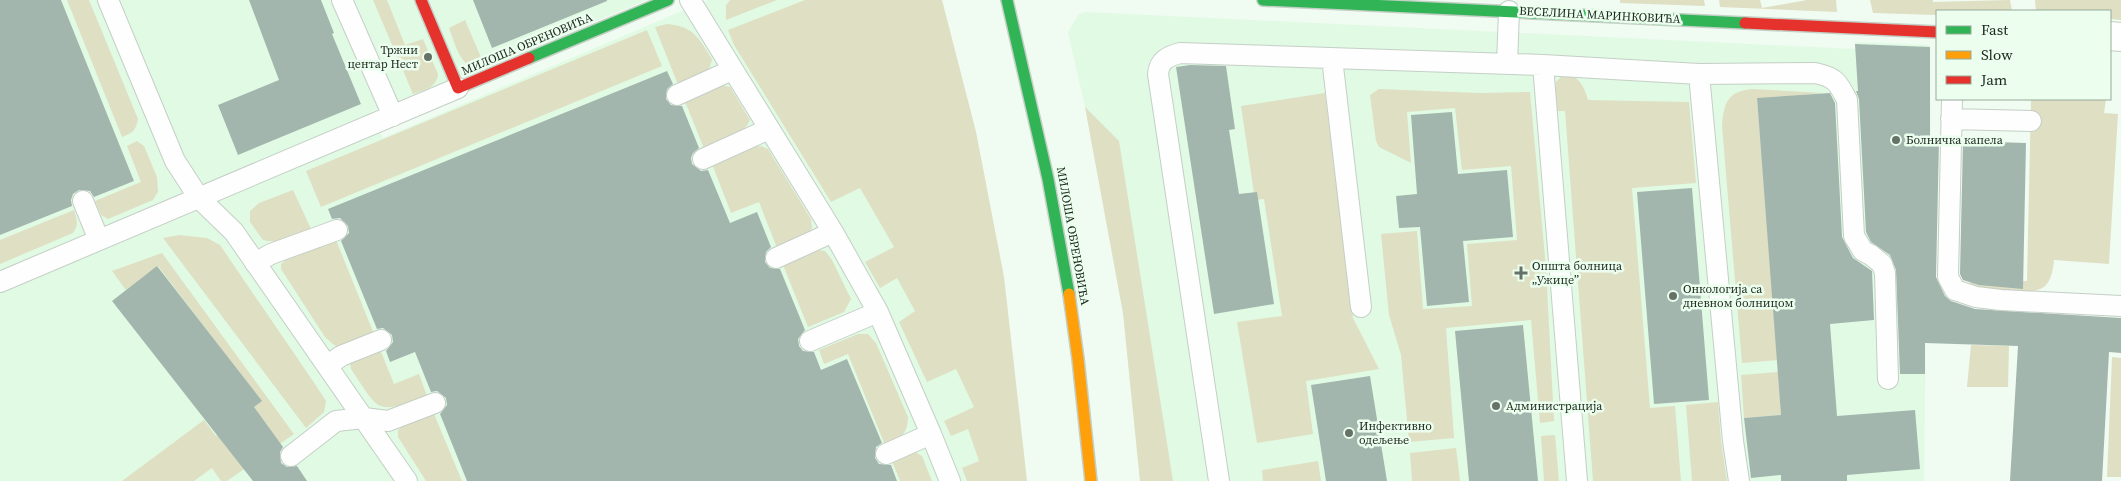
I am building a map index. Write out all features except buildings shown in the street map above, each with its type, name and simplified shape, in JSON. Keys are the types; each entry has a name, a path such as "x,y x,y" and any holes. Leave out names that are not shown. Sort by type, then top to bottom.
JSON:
{"street":[{"name":"МИЛОША ОБРЕНОВИЋА","path":"421,0 458,88 668,0"},
{"name":"МИЛОША ОБРЕНОВИЋА","path":"1009,0 1032,98 1066,269 1078,348 1091,481"},
{"name":"ВЕСЕЛИНА МАРИНКОВИЋА","path":"1263,0 1591,8 1936,32"}],"lane":[{"path":"109,0 176,161 199,198 234,232 407,481"},
{"path":"342,0 393,116"},
{"path":"690,0 833,232 878,312 950,481"},
{"path":"1503,7 1507,64"},
{"path":"1219,481 1158,67 1166,58 1180,53 1543,65 1699,74 1815,73 1829,76 1839,83 1847,100 1854,236 1863,251 1882,264 1886,273 1888,379"},
{"path":"1332,58 1361,308"},
{"path":"1543,65 1577,481"},
{"path":"677,95 732,70"},
{"path":"1699,74 1733,441 1739,481"},
{"path":"0,282 458,88"},
{"path":"1952,100 1948,277 1952,286 1962,294 2001,300 2121,306"},
{"path":"1951,119 2031,121"},
{"path":"703,159 768,129"},
{"path":"84,201 99,240"},
{"path":"255,263 271,254 337,230"},
{"path":"776,258 833,232"},
{"path":"810,341 878,312"},
{"path":"327,366 342,356 381,340"},
{"path":"291,456 336,421 364,418 388,422 435,403"},
{"path":"886,454 931,434"}],"shaded area":[{"path":"0,0 646,0 484,68 371,112 383,138 708,0 942,0 976,132 1004,277 1027,481 0,481"},
{"path":"67,0 89,0 138,119 133,131 126,136 122,137"},
{"path":"373,0 387,0 405,45 423,39 438,74 433,85 413,94"},
{"path":"730,0 777,0 726,20 726,5"},
{"path":"805,0 942,0 976,132 1004,277 1027,481 967,481 962,468 979,461 968,429 951,436 944,421 974,407 956,369 927,382 899,322 915,311 897,278 880,288 865,262 894,247 860,188 831,202 734,45 728,30"},
{"path":"1620,0 1704,0 1705,6 1620,3"},
{"path":"1719,0 1760,0 1762,8 1807,0 1836,0 1837,12 1720,7"},
{"path":"1870,0 1933,0 1933,2 2010,0 2012,10 1936,10 1936,15 1873,13"},
{"path":"2035,0 2121,0 2121,20 2111,19 2111,10 2036,10"},
{"name":"Општа болница „Ужице”","path":"1086,12 1855,49 1855,42 1930,45 1931,232 1927,233 1924,481 1140,481 1123,313 1085,107 1068,32 1079,14"},
{"path":"465,20 483,62 531,42 533,47 477,69 471,67 458,53 449,28"},
{"path":"667,24 689,30 699,39 712,59 708,70 700,78 679,87 655,27"},
{"path":"647,30 662,66 321,207 306,171"},
{"path":"1571,75 1582,85 1588,100 1689,102 1696,183 1632,188 1650,408 1675,406 1681,481 1593,481 1565,111 1554,111 1556,82 1562,76"},
{"path":"721,85 730,87 750,120 742,131 705,151 684,99"},
{"path":"1379,89 1480,93 1530,92 1546,268 1554,421 1540,423 1531,320 1446,328 1454,438 1409,442 1401,355 1389,315 1381,234 1417,231 1423,309 1472,306 1467,244 1517,240 1511,166 1462,170 1455,108 1407,112 1411,163 1379,147 1376,141 1370,95"},
{"path":"1753,89 1824,93 1757,99 1778,360 1742,363 1722,126 1728,100 1737,92"},
{"path":"1325,93 1353,318 1379,369 1306,381 1313,434 1257,443 1237,322 1282,316 1264,199 1255,200 1241,106"},
{"path":"2031,100 2106,100 2104,113 2118,114 2109,264 2054,260 2053,270 2045,286 2023,293 1985,291 1976,288 1967,280 2027,281"},
{"path":"1085,107 1119,141 1173,481 1140,481 1123,313"},
{"path":"137,141 144,146 157,177 158,192 153,200 108,219 101,215 95,201 141,182 127,146"},
{"path":"761,146 768,149 811,219 812,228 807,234 777,248 759,202 731,213 712,164 751,147"},
{"path":"293,190 311,229 281,240 263,240 250,222 250,211 259,203"},
{"path":"74,210 77,222 73,233 0,264 0,240"},
{"path":"179,235 207,238 220,245 315,384 326,401 324,412 306,428 163,238"},
{"path":"336,240 374,334 341,347 334,345 325,337 281,269 281,264 286,260"},
{"path":"816,250 825,251 832,260 851,299 844,312 808,327 783,265"},
{"path":"162,253 294,434 227,481 221,481 212,468 194,481 122,481 204,420 216,436 261,401 158,266 126,290 112,271"},
{"path":"858,334 868,334 876,343 908,417 905,432 885,445 848,354 824,364 819,350"},
{"path":"1971,345 2009,346 2008,387 1967,387"},
{"path":"380,349 394,384 419,374 427,396 398,406 388,407 381,406 368,395 351,369 350,363"},
{"path":"2112,357 2121,358 2121,477 2107,477"},
{"path":"1778,372 1781,415 1744,418 1741,375"},
{"path":"1718,402 1727,481 1692,481 1686,405"},
{"path":"434,414 462,481 426,481 398,437 398,430 403,426"},
{"path":"1555,435 1559,481 1544,481 1541,436"},
{"path":"1456,448 1460,481 1412,481 1410,453"},
{"path":"915,452 922,456 932,481 900,481 892,461"},
{"path":"1318,461 1321,481 1263,481 1262,470"}],"traffic: fast":[{"path":"529,58 668,0"},
{"path":"1007,0 1048,179 1069,294"},
{"path":"1263,0 1745,23"}],"traffic: slow":[{"path":"1069,294 1091,481"}],"traffic: jam":[{"path":"421,0 458,88 529,58"},
{"path":"1745,23 1936,32"}],"place":[{"name":"Тржни центар Нест","path":"428,57"},
{"name":"Болничка капела","path":"1896,140"},
{"name":"Општа болница „Ужице”","path":"1521,273"},
{"name":"Онкологија са дневном болницом","path":"1673,296"},
{"name":"Администрација","path":"1496,406"},
{"name":"Инфективно одељење","path":"1349,433"}]}
